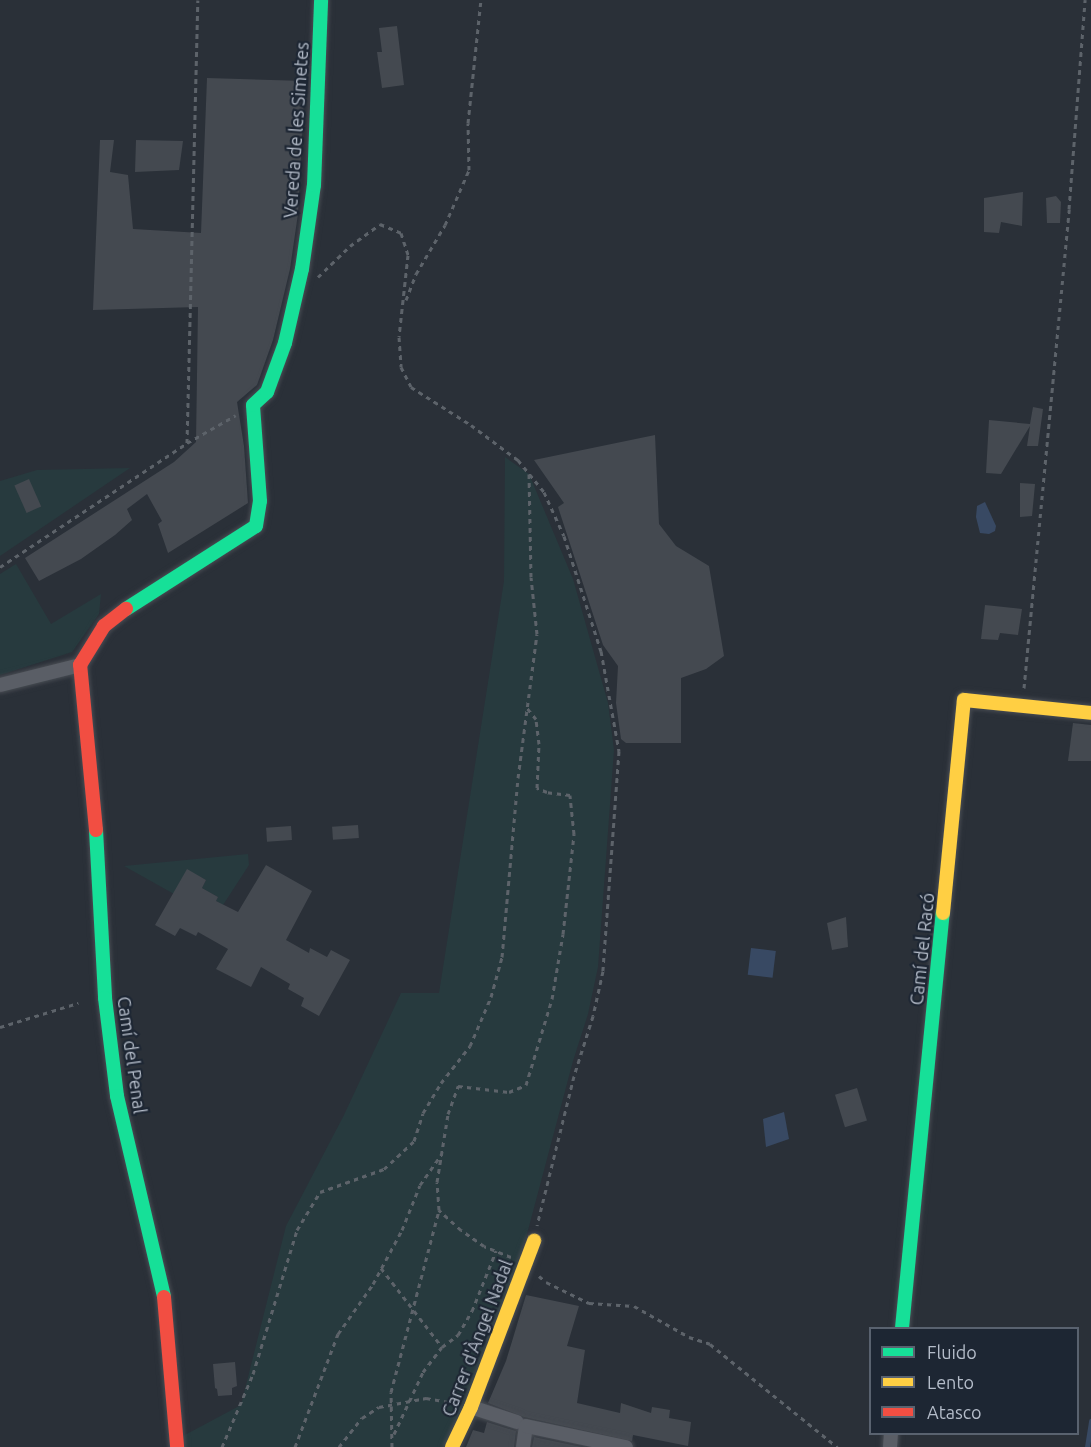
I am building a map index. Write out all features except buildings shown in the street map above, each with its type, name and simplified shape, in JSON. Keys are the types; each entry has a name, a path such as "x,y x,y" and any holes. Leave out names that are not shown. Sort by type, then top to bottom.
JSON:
{"street":[{"name":"Vereda de les Simetes","path":"253,405 267,392 285,343 295,299 314,185 321,0"},
{"path":"0,685 80,665 104,626 138,599 256,526 260,501 253,405"},
{"name":"Camí del Penal","path":"80,665 95,805 106,1009 117,1096 164,1296 177,1447"},
{"name":"Camí del Racó","path":"902,1327 964,700 1091,713"},
{"name":"Carrer d'Àngel Nadal","path":"452,1447 471,1407 534,1241"},
{"path":"471,1407 521,1424 626,1447"},
{"path":"521,1424 523,1447"}],"path":[{"path":"187,443 198,0"},
{"path":"404,304 416,274 445,225 469,170 468,123 481,0"},
{"path":"1022,705 1069,210 1085,0"},
{"path":"295,299 350,246 380,224 401,233 408,255 399,337 401,367 411,387 471,425 518,460 544,492 564,536 601,651 619,751 603,971 593,1016 574,1076 534,1241"},
{"path":"0,567 187,443 253,405"},
{"path":"222,1447 253,1374 297,1230 320,1192 384,1169 414,1141 423,1113 441,1083 470,1046 487,1007 502,957 527,708 537,634 531,577 529,474"},
{"path":"392,1447 391,1392 440,1210 437,1182 441,1154 448,1114 458,1086 509,1092 526,1085 552,999 563,934 574,834 570,795 547,792 537,788 539,744 536,719 527,708"},
{"path":"0,1027 78,1003"},
{"path":"295,1447 338,1334 381,1268 402,1230 420,1185 441,1154"},
{"path":"440,1210 461,1230 496,1251 525,1264 546,1282 589,1303 634,1306 689,1337 710,1344 837,1447"},
{"path":"393,1435 423,1372 442,1347 458,1335 472,1311 496,1251"},
{"path":"381,1268 442,1347"},
{"path":"339,1447 362,1418 379,1407 426,1398 471,1407"}],"green space":[{"path":"505,457 529,474 573,579 608,703 614,750 598,967 588,1014 573,1061 527,1234 476,1393 446,1447 183,1447 183,1436 241,1405 286,1226 344,1115 401,993 439,993 504,581"},
{"path":"130,468 0,556 0,481 37,470"},
{"path":"16,564 51,624 101,594 99,614 72,652 0,675 0,574"},
{"path":"248,854 249,865 223,905 216,901 218,897 202,888 206,880 187,870 174,894 124,866"}],"water":[{"path":"985,502 996,526 995,531 989,534 980,533 976,517 977,506"},
{"path":"751,948 776,951 773,978 748,975"},
{"path":"784,1112 789,1139 766,1147 763,1119"}],"waterway":[{"path":"1087,1447 1091,1421"}],"traffic: fast":[{"path":"126,609 256,526 260,501 253,405 267,392 285,343 302,269 314,185 321,0"},
{"path":"96,830 105,998 117,1096 164,1297"},
{"path":"902,1327 943,913"}],"traffic: slow":[{"path":"943,913 964,700 1091,713"},
{"path":"452,1447 471,1407 534,1241"}],"traffic: jam":[{"path":"96,830 80,665 104,626 126,609"},
{"path":"164,1297 177,1447"}]}
